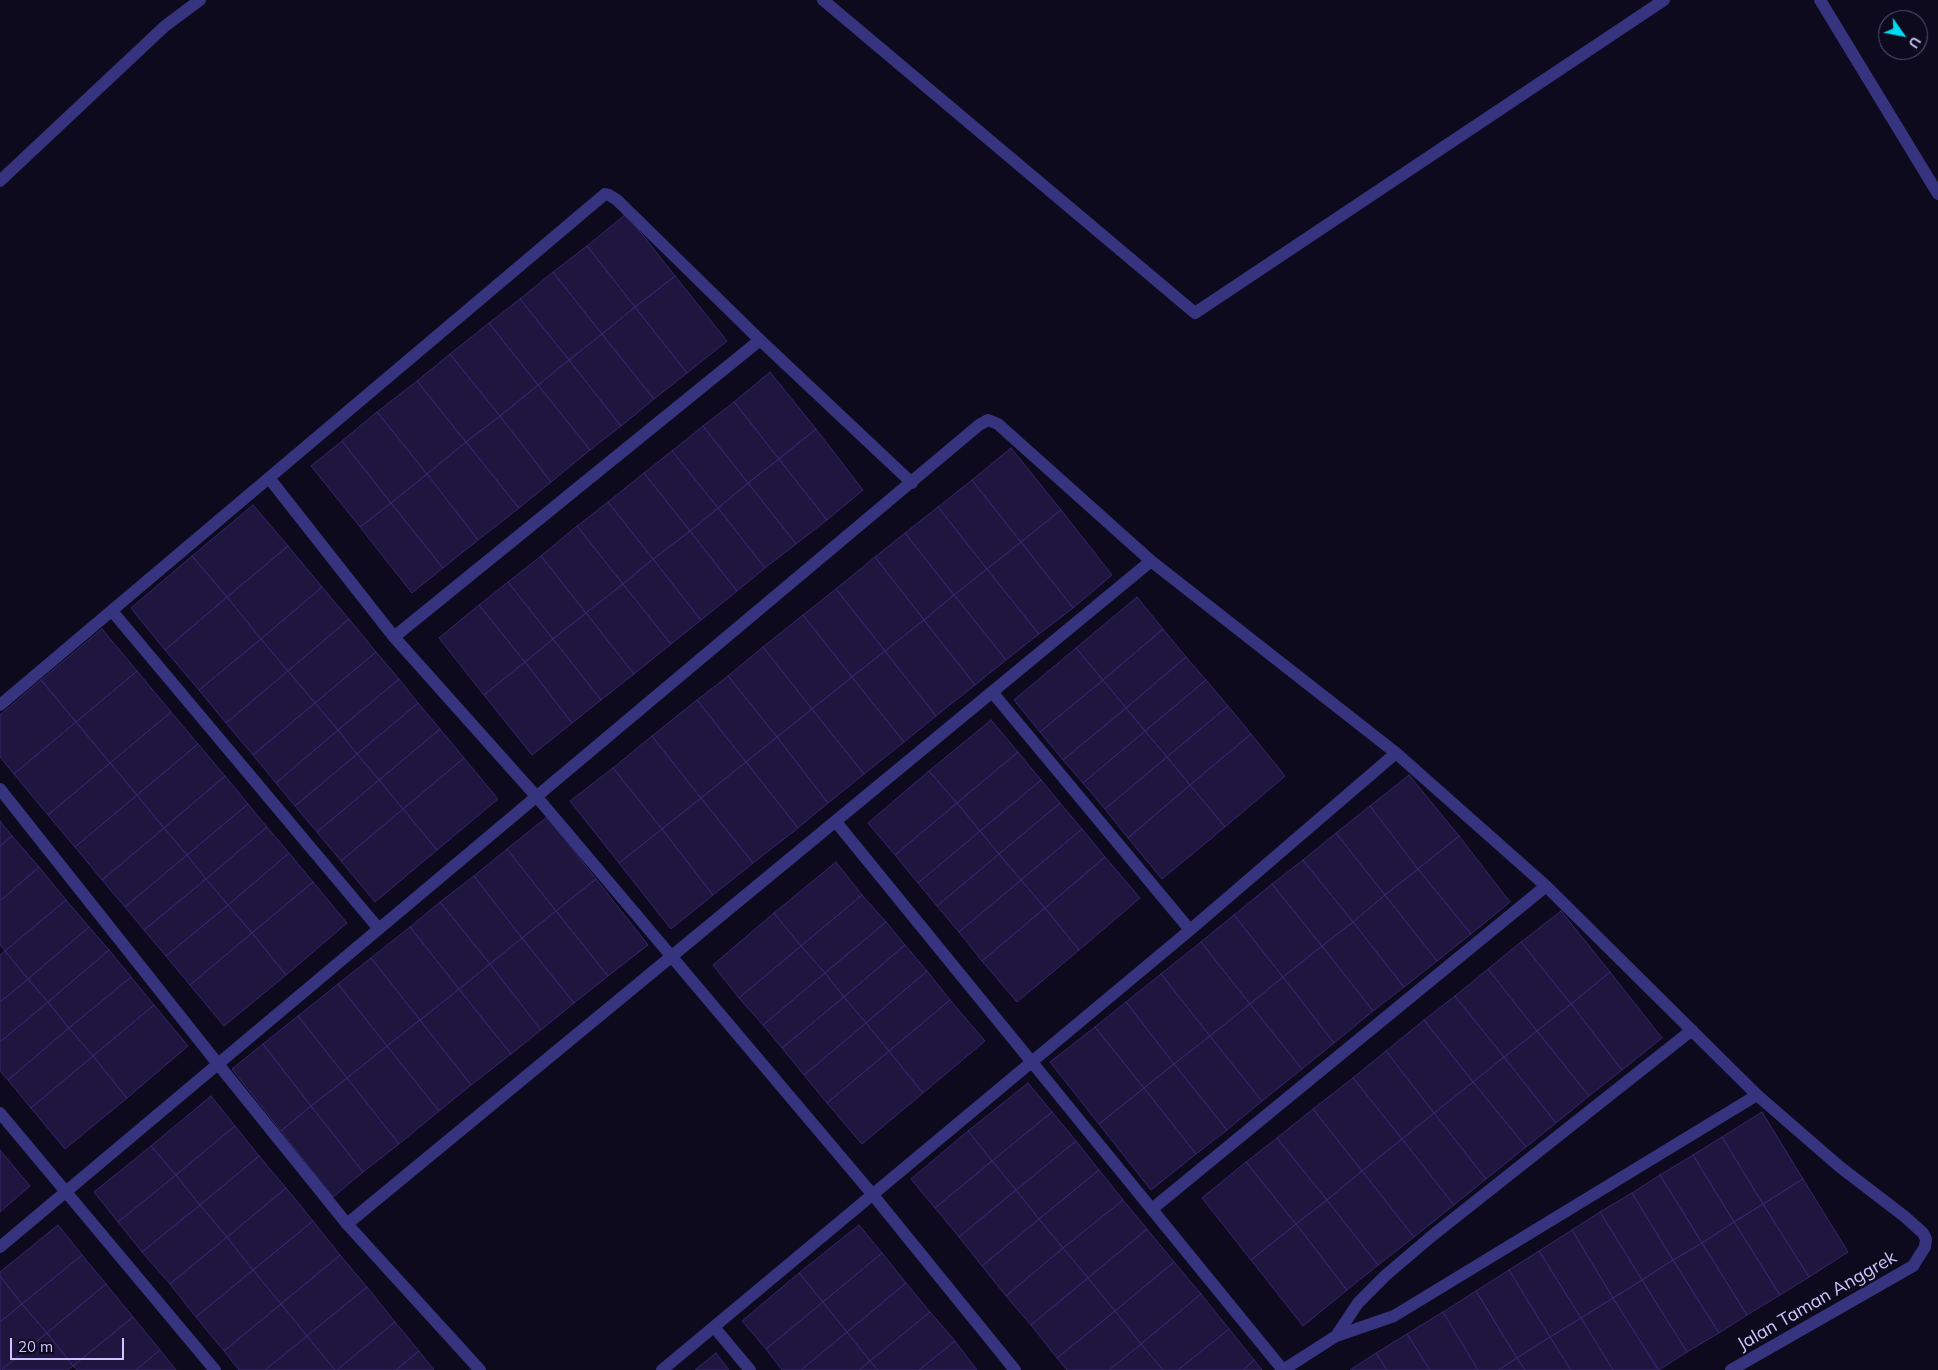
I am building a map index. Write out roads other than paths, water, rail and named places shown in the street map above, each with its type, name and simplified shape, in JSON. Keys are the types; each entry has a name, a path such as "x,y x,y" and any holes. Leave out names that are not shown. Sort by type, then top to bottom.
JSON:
{"street":[{"path":"0,181 165,26 200,0"},
{"path":"823,0 1195,313 1664,0"},
{"path":"1820,0 1938,194"},
{"path":"0,705 605,194 609,194 617,200 760,340 912,483"},
{"path":"394,637 760,340"},
{"path":"0,1247 979,425 988,420 998,424 1151,561 1396,753 1546,886 1757,1095 1394,1316 1336,1336 1283,1370 836,822"},
{"path":"269,478 394,637 536,796 873,1195 1015,1370"},
{"path":"347,1224 1151,561"},
{"path":"112,610 378,929"},
{"path":"992,692 1190,930"},
{"path":"662,1370 1032,1063 1396,753"},
{"path":"0,789 347,1224 480,1370"},
{"path":"1152,1209 1546,886"},
{"path":"1336,1336 1358,1303 1386,1275 1433,1235 1692,1030"},
{"name":"Jalan Taman Anggrek","path":"1731,1370 1913,1266 1925,1247 1926,1239 1923,1233 1840,1167 1757,1095"},
{"path":"0,1113 216,1370"},
{"path":"714,1327 750,1370"}]}
